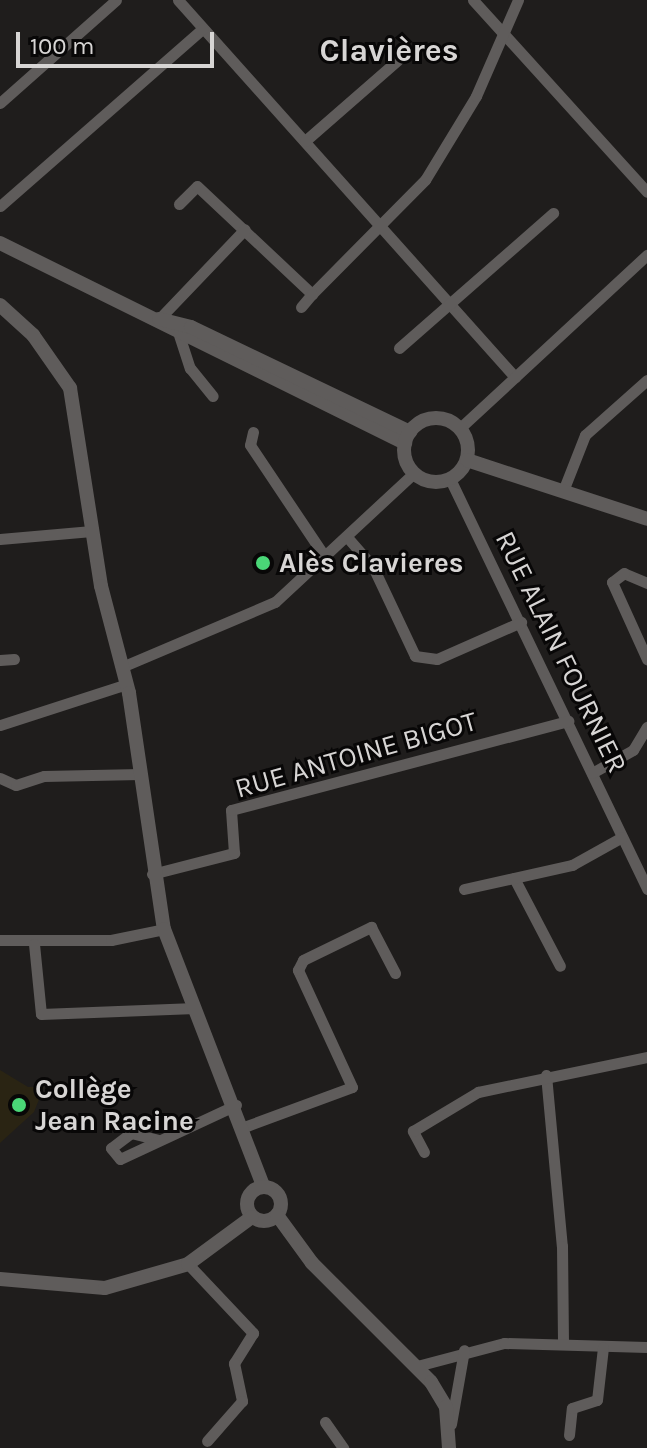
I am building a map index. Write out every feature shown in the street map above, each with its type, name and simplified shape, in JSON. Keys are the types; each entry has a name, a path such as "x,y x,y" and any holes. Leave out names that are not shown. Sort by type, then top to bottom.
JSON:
{"street":[{"path":"0,103 116,0"},
{"path":"178,0 515,377"},
{"path":"473,0 647,192"},
{"path":"301,307 425,180 505,34 518,0"},
{"path":"0,206 202,29"},
{"path":"305,141 398,60"},
{"path":"179,204 197,186 312,294"},
{"path":"399,348 553,213"},
{"path":"159,319 245,229"},
{"path":"0,243 159,319 191,327 407,437"},
{"path":"460,428 647,255"},
{"path":"0,305 33,335 70,388 92,531 124,666 152,874 164,929 236,1105 263,1186 280,1197 277,1215 312,1263 417,1366 446,1407 449,1440"},
{"path":"159,319 179,335 407,437"},
{"path":"179,335 190,368 213,396"},
{"path":"563,491 585,435 641,392 647,380"},
{"path":"407,437 428,419 460,428"},
{"path":"460,428 467,460"},
{"path":"253,432 250,445 325,557"},
{"path":"407,437 414,473"},
{"path":"414,473 450,479 467,460"},
{"path":"467,460 647,519"},
{"path":"124,666 252,617 325,557 414,473"},
{"name":"RUE ALAIN FOURNIER","path":"450,479 647,889"},
{"path":"0,539 92,531"},
{"path":"347,537 373,567 415,656 437,659 521,622"},
{"path":"647,583 624,573 612,582 647,659"},
{"path":"0,660 14,659"},
{"path":"0,725 127,684"},
{"name":"RUE ANTOINE BIGOT","path":"152,874 234,853 231,810 568,721"},
{"path":"592,773 633,750 647,727"},
{"path":"0,778 16,785 44,776 140,774"},
{"path":"464,889 572,865 622,837"},
{"path":"514,878 560,966"},
{"path":"244,1127 352,1087 298,970 303,960 371,927 395,973"},
{"path":"0,940 34,944 164,929"},
{"path":"34,944 41,1014 195,1008"},
{"path":"424,1152 413,1131 478,1092 546,1075 647,1057"},
{"path":"546,1075 562,1246 563,1344"},
{"path":"159,1140 236,1105"},
{"path":"252,1217 247,1197 263,1186"},
{"path":"0,1279 105,1288 188,1264 252,1217 277,1215"},
{"path":"188,1264 253,1333 234,1363 242,1401 207,1441"},
{"path":"417,1366 464,1350 563,1344 647,1347"},
{"path":"569,1435 572,1408 597,1400 603,1347"},
{"path":"449,1440 464,1350"},
{"path":"325,1422 343,1448"}],"shaded area":[{"name":"Collège Jean Racine","path":"0,1070 28,1087 44,1087 34,1112 0,1143"}],"place":[{"name":"Alès Clavieres","path":"263,563"},
{"name":"Collège Jean Racine","path":"19,1105"}],"district":[{"name":"Clavières","path":"389,51"}]}
